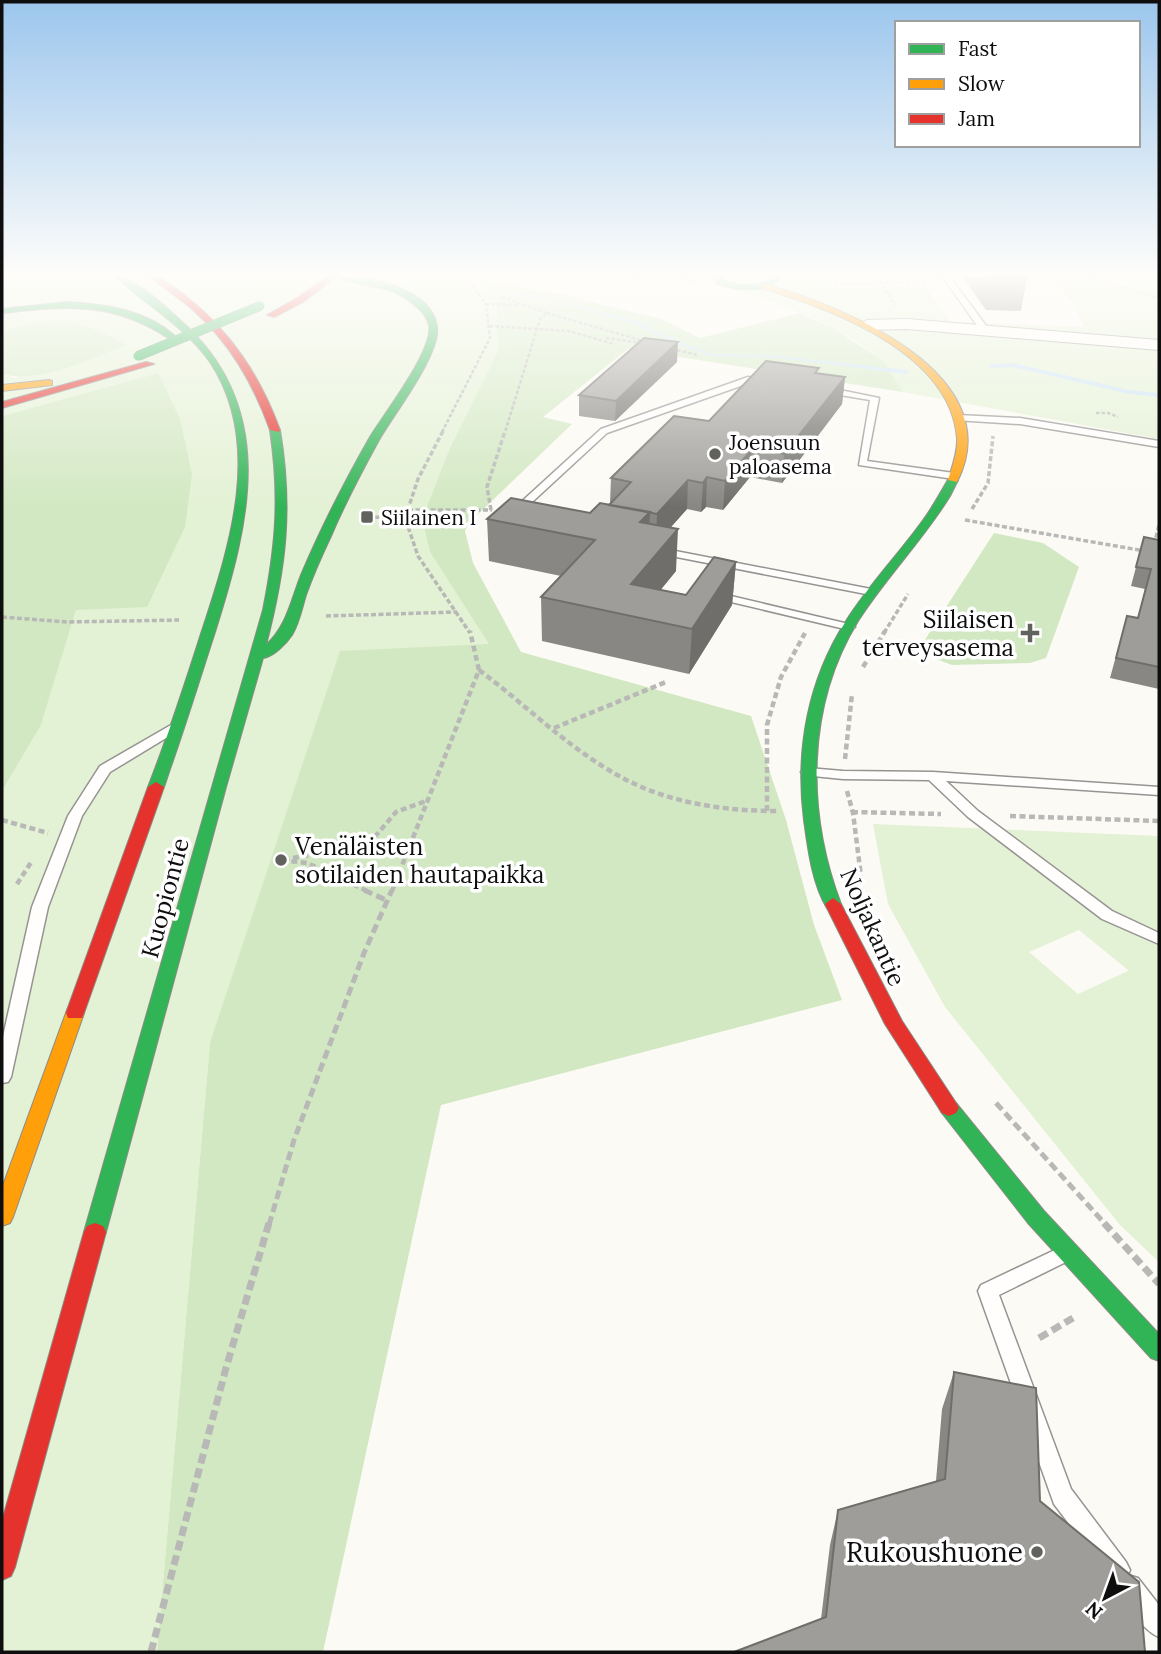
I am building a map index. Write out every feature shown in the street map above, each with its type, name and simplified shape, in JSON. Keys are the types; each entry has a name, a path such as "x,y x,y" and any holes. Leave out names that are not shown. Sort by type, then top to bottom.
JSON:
{"main road":[{"path":"2,405 158,353"},
{"path":"185,353 195,365 224,380"},
{"name":"Kuopiontie","path":"2,1213 178,724 231,560 241,506 244,466 240,426 224,380 207,353"},
{"name":"Kuopiontie","path":"2,1567 37,1426 148,1053 253,664 278,557 283,500 282,463 274,423 256,376 242,353"},
{"path":"253,664 284,639 307,574 346,494 425,353"},
{"name":"Noljakantie","path":"907,353 947,393 962,435 954,476 941,505 871,592 827,667 812,712 807,771 818,856 840,922 888,1018 944,1105 1065,1253 1159,1350"},
{"path":"2,395 143,360"},
{"path":"2,388 49,383"}],"lane":[{"path":"516,516 604,431 751,379 778,383"},
{"path":"820,390 875,398 862,463 954,476"},
{"path":"958,418 1020,421 1159,444"},
{"path":"648,548 871,592"},
{"path":"714,595 849,627"},
{"path":"2,1077 40,906 75,816 104,769 178,724"},
{"path":"807,771 843,775 933,776 1159,791"},
{"path":"933,776 973,814 1107,915 1159,939"},
{"path":"1065,1253 988,1291 1062,1496 1159,1625"}],"path":[{"path":"152,1652 226,1368 294,1140 364,953 388,901 480,670 469,628 418,556 405,518 418,479 484,353"},
{"path":"491,510 487,487 531,353"},
{"path":"691,353 698,355"},
{"path":"408,510 491,510 516,516"},
{"path":"367,517 405,518"},
{"path":"965,520 1153,553 1159,525"},
{"path":"322,616 458,612"},
{"path":"2,617 66,622 179,620"},
{"path":"767,811 767,725 781,677 806,632"},
{"path":"480,670 604,768 652,791 714,809 811,809"},
{"path":"554,728 667,682"},
{"path":"388,901 307,863 281,860 348,849 372,841 396,812 429,800"},
{"path":"2,820 49,834 43,844"},
{"path":"17,884 36,854"}],"green space":[{"path":"2,353 106,353 48,373 32,376 2,374"},
{"path":"19,353 497,353 449,450 422,519 430,552 490,644 210,1043 157,1652 2,1652 2,791 41,725 76,610 158,373 2,416 2,374 17,378"},
{"path":"497,353 623,353 543,417 572,424 470,522 465,531 473,563 521,652 751,716 786,820 814,925 842,1000 441,1105 323,1652 157,1652 210,1043 340,651 489,644 430,552 422,519 449,450"},
{"path":"655,353 871,353 883,361 903,392"},
{"path":"872,353 1159,353 1159,439 903,392"},
{"path":"158,373 180,419 192,474 185,527 147,607 76,610 41,725 2,791 2,416"},
{"path":"994,533 1043,543 1079,567 1046,658 1030,663 952,665 917,652"},
{"path":"873,824 1159,836 1159,1262 1120,1225 945,1007 888,904","holes":["1079,930 1128,970 1078,994 1029,952"]}],"building":[{"path":"627,353 666,353 616,401 579,395"},
{"path":"766,361 819,368 815,373 845,377 784,454 752,449 725,481 707,477 703,483 688,480 657,514 609,505 631,482 611,478 674,416 709,421"},
{"path":"511,498 590,513 600,503 650,512 640,522 678,529 631,584 686,595 714,557 736,562 692,629 541,597 595,540 487,519"},
{"path":"1144,537 1159,540 1159,667 1116,658 1127,616 1138,618 1151,569 1136,567"},
{"path":"954,1372 1036,1388 1040,1501 1139,1582 1145,1652 734,1652 826,1617 838,1510 945,1479"}],"waterway":[{"path":"707,353 781,357 906,372"},
{"path":"991,366 1013,365 1129,392 1159,395"}],"traffic: fast":[{"path":"138,356 145,353"},
{"path":"156,787 225,577 234,544 244,477 243,444 236,411 224,379 207,353"},
{"path":"265,654 286,634 307,576 331,523 375,438 426,353"},
{"path":"95,1232 269,610 283,520 282,475 275,430"},
{"path":"833,904 819,858 811,811 809,752 818,698 826,672 852,621 925,526 953,480"},
{"path":"949,1108 1036,1217 1159,1350"}],"traffic: slow":[{"path":"908,353 940,382 956,409 962,438 953,480"},
{"path":"2,388 49,383"},
{"path":"2,1217 75,1013"}],"traffic: jam":[{"path":"237,353 255,382 275,430"},
{"path":"2,405 149,364"},
{"path":"75,1013 156,787"},
{"path":"833,904 894,1024 949,1108"},
{"path":"2,1567 95,1232"}],"place":[{"name":"Joensuun paloasema","path":"715,454"},
{"name":"Siilainen I","path":"367,517"},
{"name":"Siilaisen terveysasema","path":"1030,633"},
{"name":"Venäläisten sotilaiden hautapaikka","path":"281,860"},
{"name":"Rukoushuone","path":"1037,1552"}]}
